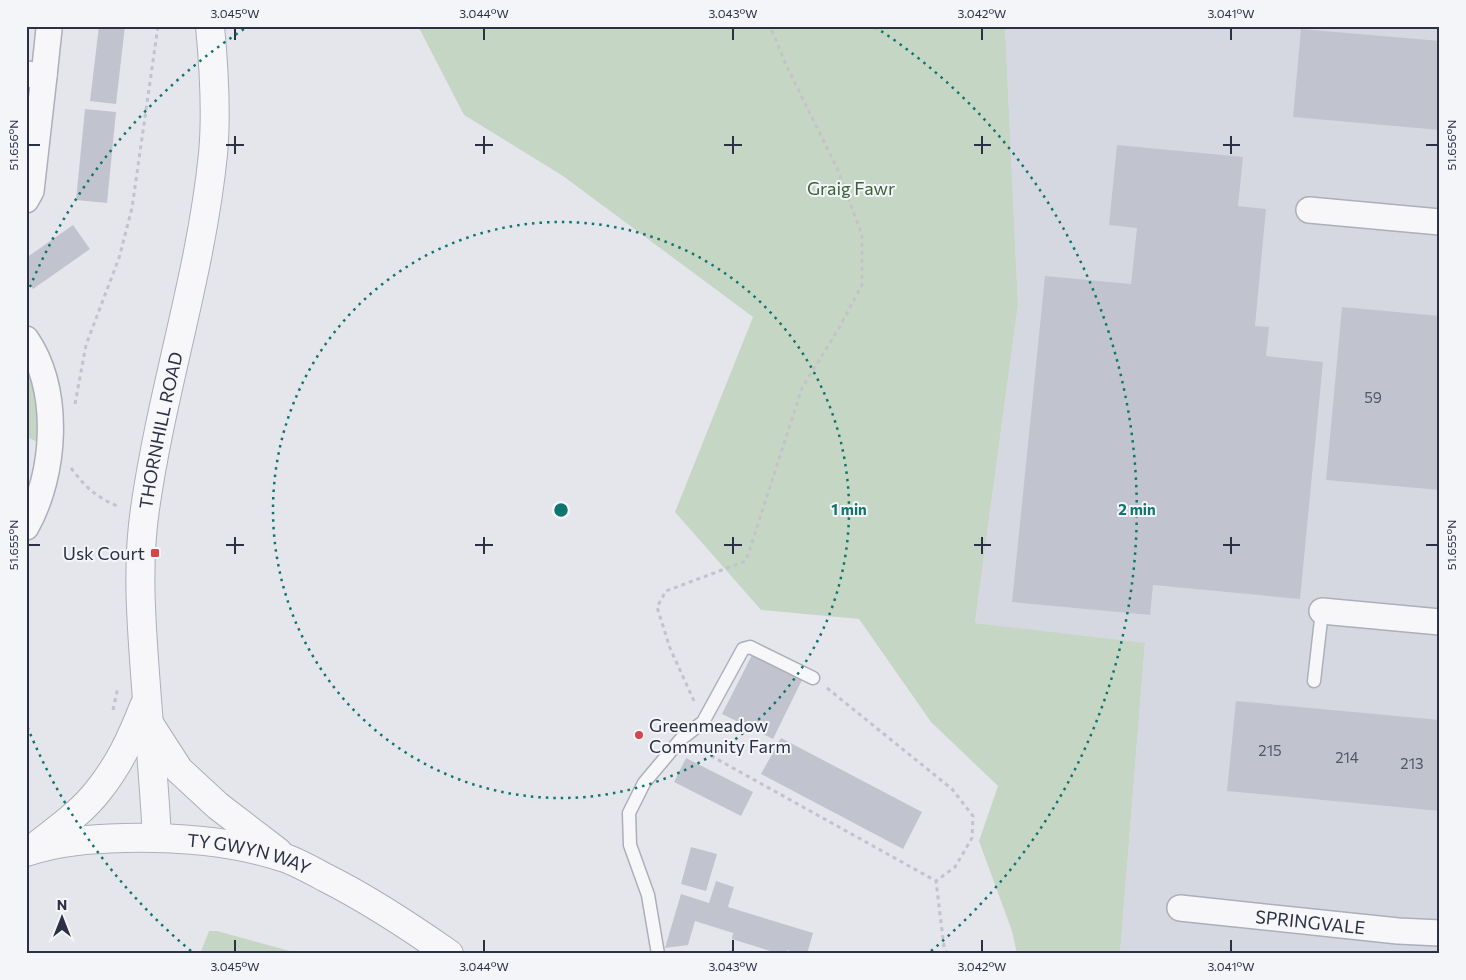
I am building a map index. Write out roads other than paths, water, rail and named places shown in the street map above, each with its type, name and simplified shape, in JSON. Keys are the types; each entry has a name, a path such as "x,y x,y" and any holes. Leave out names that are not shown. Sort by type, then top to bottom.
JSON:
{"street":[{"name":"THORNHILL ROAD","path":"158,837 140,616 144,511 167,388 196,267 207,201 215,120 214,70 210,26"},
{"path":"26,200 31,191 30,165 35,75 49,29"},
{"path":"1309,210 1440,222"},
{"path":"26,339 34,351 46,385 51,421 49,454 42,490 26,527"},
{"path":"1322,611 1440,622"},
{"path":"29,851 70,818 97,792 119,761 147,710"},
{"path":"147,710 179,770 218,806 286,858"},
{"name":"TY GWYN WAY","path":"29,851 62,842 97,839 158,837 222,842 286,858 361,896 406,923 449,954"},
{"name":"SPRINGVALE","path":"1180,908 1398,931 1440,933"}],"lane":[{"path":"1314,681 1322,611"},
{"path":"658,954 648,894 630,845 629,813 644,783 681,739 703,722 743,650 750,647 813,678"}],"place":[{"name":"Usk Court","path":"155,553"},
{"name":"Greenmeadow Community Farm","path":"639,735"}],"park label":[{"name":"Graig Fawr","path":"851,188"}]}
